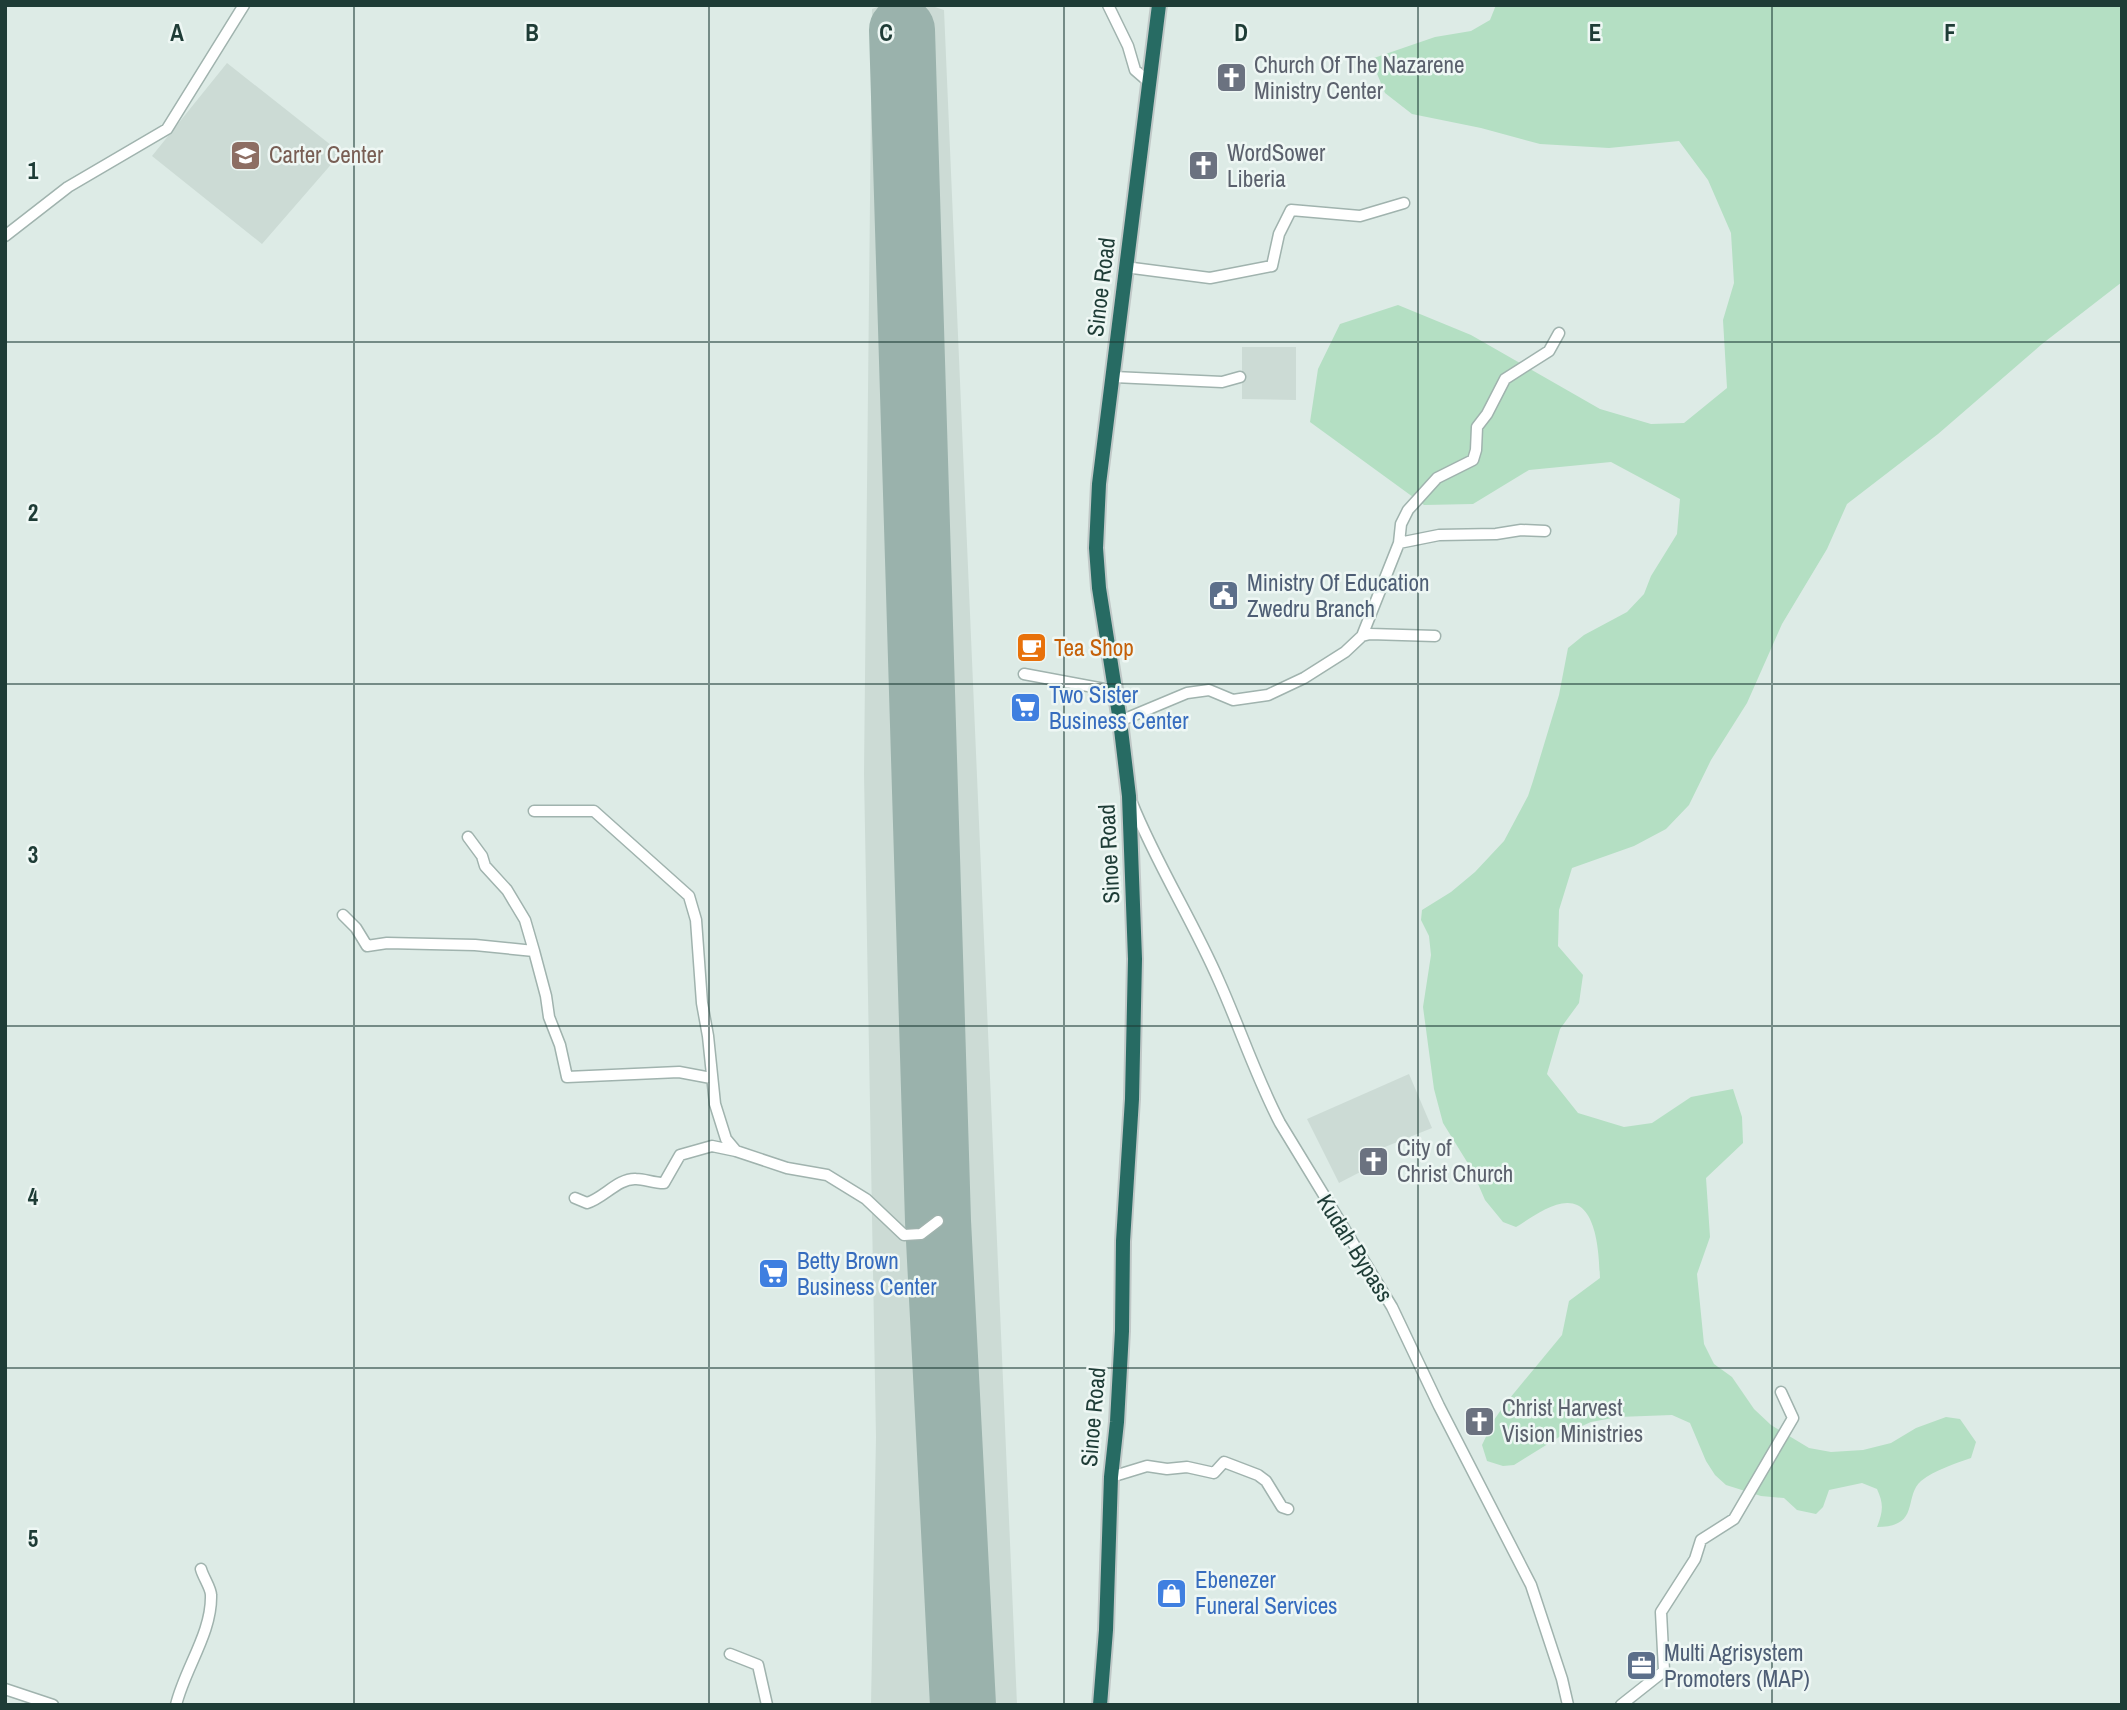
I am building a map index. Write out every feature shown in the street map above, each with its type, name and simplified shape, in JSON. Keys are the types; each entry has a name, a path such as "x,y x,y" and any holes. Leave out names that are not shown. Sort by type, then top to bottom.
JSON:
{"highway":[{"name":"Sinoe Road","path":"1100,1705 1109,1564 1111,1477 1122,1331 1132,1099 1135,916 1129,796 1099,588 1096,548 1100,484 1125,267 1159,5"}],"street":[{"path":"5,236 68,187 167,129 244,5"},
{"path":"1108,5 1116,18 1135,70 1150,83"},
{"path":"1125,267 1210,278 1272,266 1279,234 1291,209 1360,216 1404,203"},
{"path":"1120,721 1187,693 1209,690 1233,700 1268,695 1304,678 1345,652 1362,636 1399,543 1401,524 1417,498 1437,478 1473,460 1477,427 1505,379 1549,351 1559,333"},
{"path":"1114,377 1222,382 1240,377"},
{"path":"1399,543 1439,535 1545,531"},
{"path":"1362,636 1435,636"},
{"path":"1024,674 1115,691"},
{"name":"Kudah Bypass","path":"1129,796 1145,835 1219,981 1264,1092 1280,1124 1392,1307 1474,1476 1531,1585 1568,1705"},
{"path":"534,811 594,811 689,896 696,920 702,1003 715,1104 726,1139 736,1152"},
{"path":"468,836 482,856 485,866 507,890 525,920 567,1077 679,1072 711,1078"},
{"path":"343,915 356,928 367,946 387,943 475,945 534,951"},
{"path":"575,1198 587,1203 601,1199 615,1185 636,1179 651,1184 664,1183 680,1154 712,1146 787,1168 827,1175 866,1199 904,1236 921,1234 939,1221"},
{"path":"1621,1705 1664,1671 1661,1612 1695,1559 1701,1540 1734,1519 1793,1418 1781,1392"},
{"path":"1111,1477 1147,1466 1167,1469 1186,1467 1214,1473 1224,1462 1258,1475 1266,1481 1282,1507 1288,1509"},
{"path":"176,1705 181,1686 200,1648 201,1636 209,1620 211,1595 201,1569"},
{"path":"730,1654 758,1665 767,1705"},
{"path":"5,1689 53,1705"}],"shaded area":[{"path":"883,5 929,5 944,10 1017,1705 871,1705 876,1437 864,774 872,9"},
{"name":"Carter Center","path":"227,63 341,153 262,244 152,156"},
{"path":"1242,347 1296,347 1296,400 1242,399"},
{"path":"1409,1074 1432,1128 1360,1157 1366,1169 1339,1183 1307,1119"}],"green space":[{"path":"1496,5 2122,5 2122,282 2042,344 1938,434 1847,504 1827,549 1782,624 1747,703 1711,760 1689,805 1666,829 1634,846 1572,868 1559,910 1558,946 1583,975 1579,1003 1560,1029 1547,1074 1578,1113 1624,1127 1652,1123 1691,1097 1733,1089 1742,1117 1743,1143 1706,1178 1710,1237 1697,1274 1704,1344 1714,1364 1732,1377 1754,1409 1771,1425 1809,1448 1831,1452 1863,1450 1891,1443 1916,1428 1946,1417 1960,1419 1976,1442 1971,1458 1938,1470 1921,1481 1906,1517 1891,1526 1877,1527 1881,1517 1881,1499 1877,1489 1862,1483 1829,1490 1823,1507 1816,1514 1797,1510 1784,1498 1761,1496 1726,1485 1706,1461 1690,1423 1672,1415 1618,1417 1591,1422 1564,1434 1514,1465 1503,1466 1487,1461 1482,1445 1505,1404 1562,1335 1569,1301 1600,1278 1599,1257 1591,1221 1577,1205 1567,1203 1554,1206 1516,1227 1503,1222 1485,1200 1472,1170 1443,1123 1434,1089 1423,1007 1431,955 1429,936 1421,920 1422,910 1451,892 1475,872 1504,841 1533,781 1559,695 1568,648 1584,635 1627,612 1644,594 1651,576 1677,534 1680,499 1611,462 1529,470 1473,504 1424,505 1310,422 1318,369 1340,324 1398,305 1471,335 1600,409 1651,424 1684,423 1727,388 1723,320 1734,283 1731,233 1708,180 1679,141 1609,148 1540,144 1481,128 1412,114 1385,93 1371,59 1435,37 1471,31 1490,20"}],"runway":[{"path":"902,30 938,1221 963,1705"}],"place":[{"name":"Church Of The Nazarene Ministry Center","path":"1231,78"},
{"name":"Carter Center","path":"246,155"},
{"name":"WordSower Liberia","path":"1204,166"},
{"name":"Ministry Of Education Zwedru Branch","path":"1224,596"},
{"name":"Tea Shop","path":"1031,648"},
{"name":"Two Sister Business Center","path":"1026,708"},
{"name":"City of Christ Church","path":"1374,1161"},
{"name":"Betty Brown Business Center","path":"774,1274"},
{"name":"Christ Harvest Vision Ministries","path":"1479,1421"},
{"name":"Ebenezer Funeral Services","path":"1172,1593"},
{"name":"Multi Agrisystem Promoters (MAP)","path":"1641,1666"}]}
